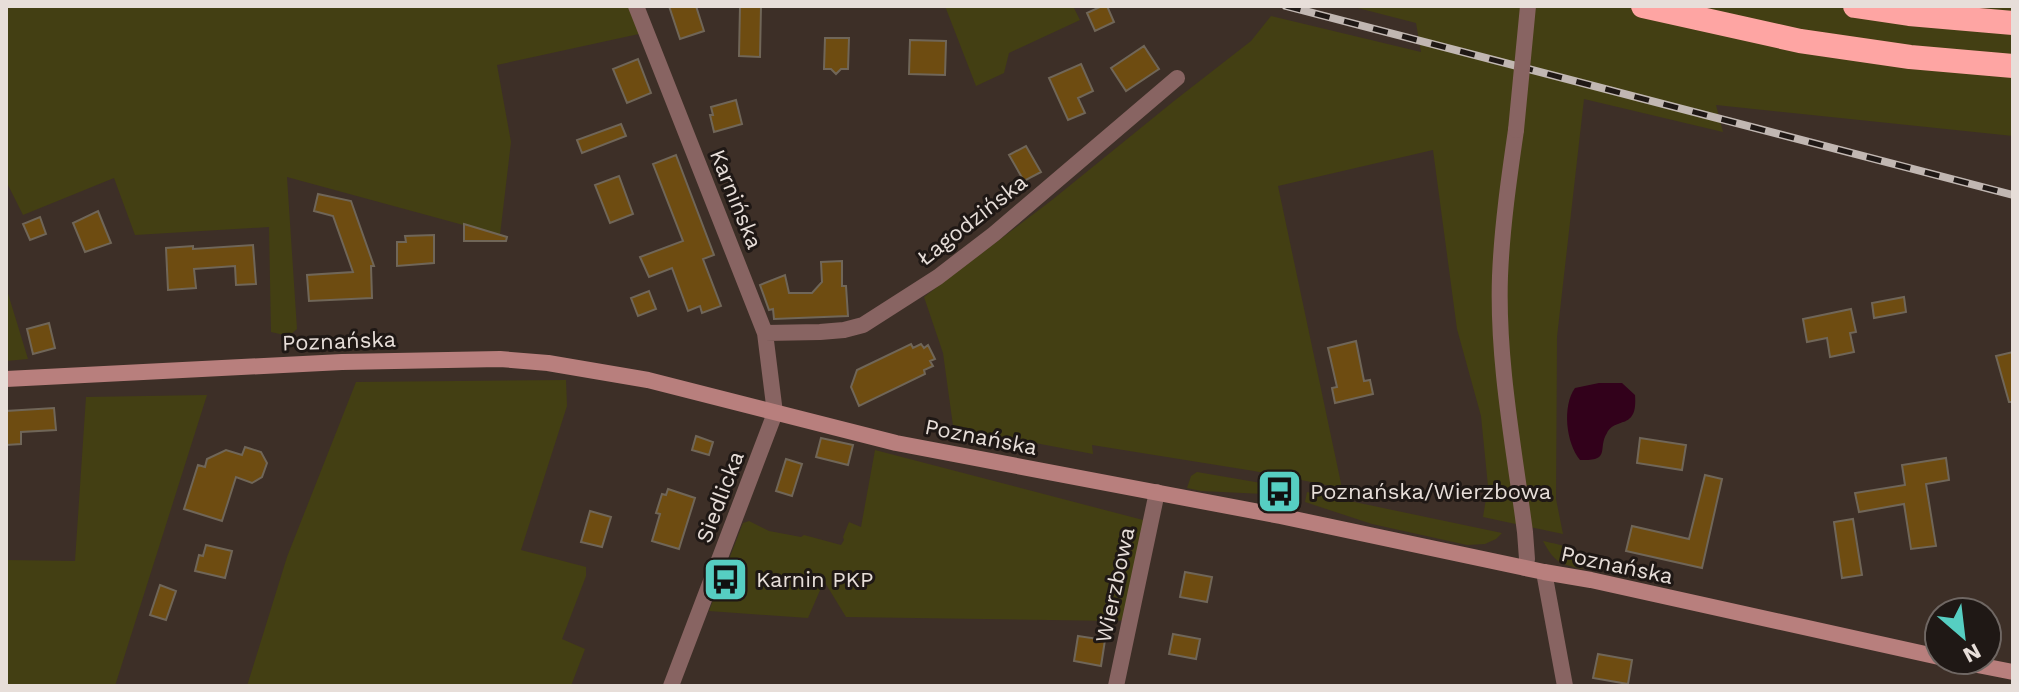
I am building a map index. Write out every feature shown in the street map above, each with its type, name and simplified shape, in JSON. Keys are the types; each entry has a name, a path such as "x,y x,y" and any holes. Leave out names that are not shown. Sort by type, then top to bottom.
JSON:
{"highway":[{"path":"1643,6 1800,41 1910,57 2013,66"},
{"path":"1855,6 2013,23"}],"main road":[{"name":"Poznańska","path":"6,379 342,362 500,359 572,366 624,375 896,443 1295,519 1923,653"}],"street":[{"name":"Karnińska","path":"636,6 765,333 775,413"},
{"path":"1525,568 1525,532 1502,338 1500,277 1528,6"},
{"name":"Łagodzińska","path":"765,333 820,332 863,325 938,277 994,234 1177,78"},
{"name":"Siedlicka","path":"671,686 775,413"},
{"name":"Wierzbowa","path":"1116,686 1157,492"},
{"path":"1544,572 1565,686"}],"shaded area":[{"path":"6,6 640,6 648,32 497,65 511,142 500,235 287,177 297,329 289,336 271,332 269,227 135,235 114,178 23,215 6,181"},
{"path":"945,6 1073,6 1080,20 1009,53 1004,73 976,86"},
{"path":"1350,6 2013,6 2013,136 1716,105 1723,132 1584,99 1557,337 1556,499 1563,534 1483,517 1488,486 1481,416 1457,329 1433,150 1278,186 1342,488 1092,445 1093,454 1030,442 954,433 943,353 924,297 1052,200 1251,41 1271,16 1421,52 1416,23"},
{"path":"6,287 28,359 6,361"},
{"path":"566,380 567,406 521,550 586,567 586,576 562,639 585,649 571,686 247,686 287,557 356,382"},
{"path":"1599,383 1622,383 1635,395 1635,406 1630,418 1607,433 1600,456 1580,460 1571,444 1567,424 1568,404 1575,388"},
{"path":"207,395 115,686 6,686 6,560 75,561 86,397"},
{"path":"875,450 1147,521 1134,619 846,617 824,581 808,618 709,611 743,523 749,521 769,531 804,535 841,545 849,522 861,527"},
{"path":"1197,472 1267,484 1264,494 1187,488 1191,476"},
{"path":"1307,492 1502,533 1485,544 1467,545 1372,524 1305,502"},
{"path":"1543,541 1571,550 1580,558 1584,565 1582,569 1558,561"}],"building":[{"path":"669,6 696,6 704,31 680,39"},
{"path":"740,6 761,6 760,57 739,56"},
{"path":"1107,6 1114,22 1095,31 1087,13"},
{"path":"825,38 849,38 848,69 841,69 836,74 831,69 824,69"},
{"path":"910,40 946,41 945,75 909,74"},
{"path":"1144,46 1159,69 1126,91 1111,68"},
{"path":"638,59 651,93 627,103 613,69"},
{"path":"1081,64 1093,91 1078,98 1085,113 1068,120 1049,78"},
{"path":"736,100 742,124 714,132 711,107"},
{"path":"621,124 626,136 582,153 577,140"},
{"path":"1026,146 1041,172 1024,181 1009,155"},
{"path":"676,155 714,255 703,259 721,306 702,313 700,306 688,311 672,268 649,277 640,257 683,241 653,164"},
{"path":"619,176 633,214 610,223 595,185"},
{"path":"318,194 351,201 374,266 371,266 372,298 309,301 307,275 353,272 333,216 314,211"},
{"path":"98,211 111,243 85,252 73,223"},
{"path":"40,217 46,234 30,240 23,224"},
{"path":"464,224 507,237 506,241 464,241"},
{"path":"434,235 434,263 397,266 397,242 406,242 405,236"},
{"path":"253,245 256,284 236,285 235,266 194,269 196,288 168,290 166,248"},
{"path":"842,261 842,286 846,286 848,316 774,319 773,309 769,310 760,285 785,275 789,293 812,293 822,282 821,262"},
{"path":"649,291 656,309 638,316 631,298"},
{"path":"1904,297 1906,312 1874,318 1872,303"},
{"path":"1851,309 1856,332 1850,333 1854,352 1830,357 1827,338 1807,342 1803,319"},
{"path":"49,323 55,348 33,354 27,329"},
{"path":"1356,341 1364,381 1370,380 1373,394 1335,403 1332,388 1337,387 1328,348"},
{"path":"911,344 913,348 928,345 935,359 930,361 933,366 924,370 925,374 859,406 851,387 857,370"},
{"path":"2013,352 2013,402 2009,402 1996,356"},
{"path":"54,408 56,430 21,432 21,444 6,445 6,411"},
{"path":"696,436 713,442 709,455 692,450"},
{"path":"821,438 853,445 848,465 816,457"},
{"path":"1640,438 1686,445 1682,470 1637,463"},
{"path":"245,447 261,452 267,463 262,477 252,483 236,477 222,521 184,509 198,465 205,467 207,459 226,450 242,455"},
{"path":"1946,458 1949,480 1926,484 1936,546 1911,549 1904,504 1859,512 1855,493 1905,485 1902,465"},
{"path":"786,459 802,464 792,496 776,491"},
{"path":"1705,475 1722,479 1702,568 1626,551 1632,526 1689,539"},
{"path":"668,489 695,498 679,549 652,541 660,514 656,513 662,494 666,495"},
{"path":"590,511 611,517 602,547 581,542"},
{"path":"1853,519 1862,575 1842,578 1834,522"},
{"path":"206,545 232,551 225,578 195,571 199,555 203,556"},
{"path":"1185,572 1212,577 1207,602 1180,597"},
{"path":"160,585 176,591 166,620 150,615"},
{"path":"1173,634 1200,639 1196,659 1169,654"},
{"path":"1078,636 1105,640 1101,666 1074,661"},
{"path":"1598,654 1632,660 1628,684 1593,678"}],"railway":[{"path":"1286,6 2013,195"}],"place":[{"name":"Poznańska/Wierzbowa","path":"1279,491"},
{"name":"Karnin PKP","path":"725,579"}]}
